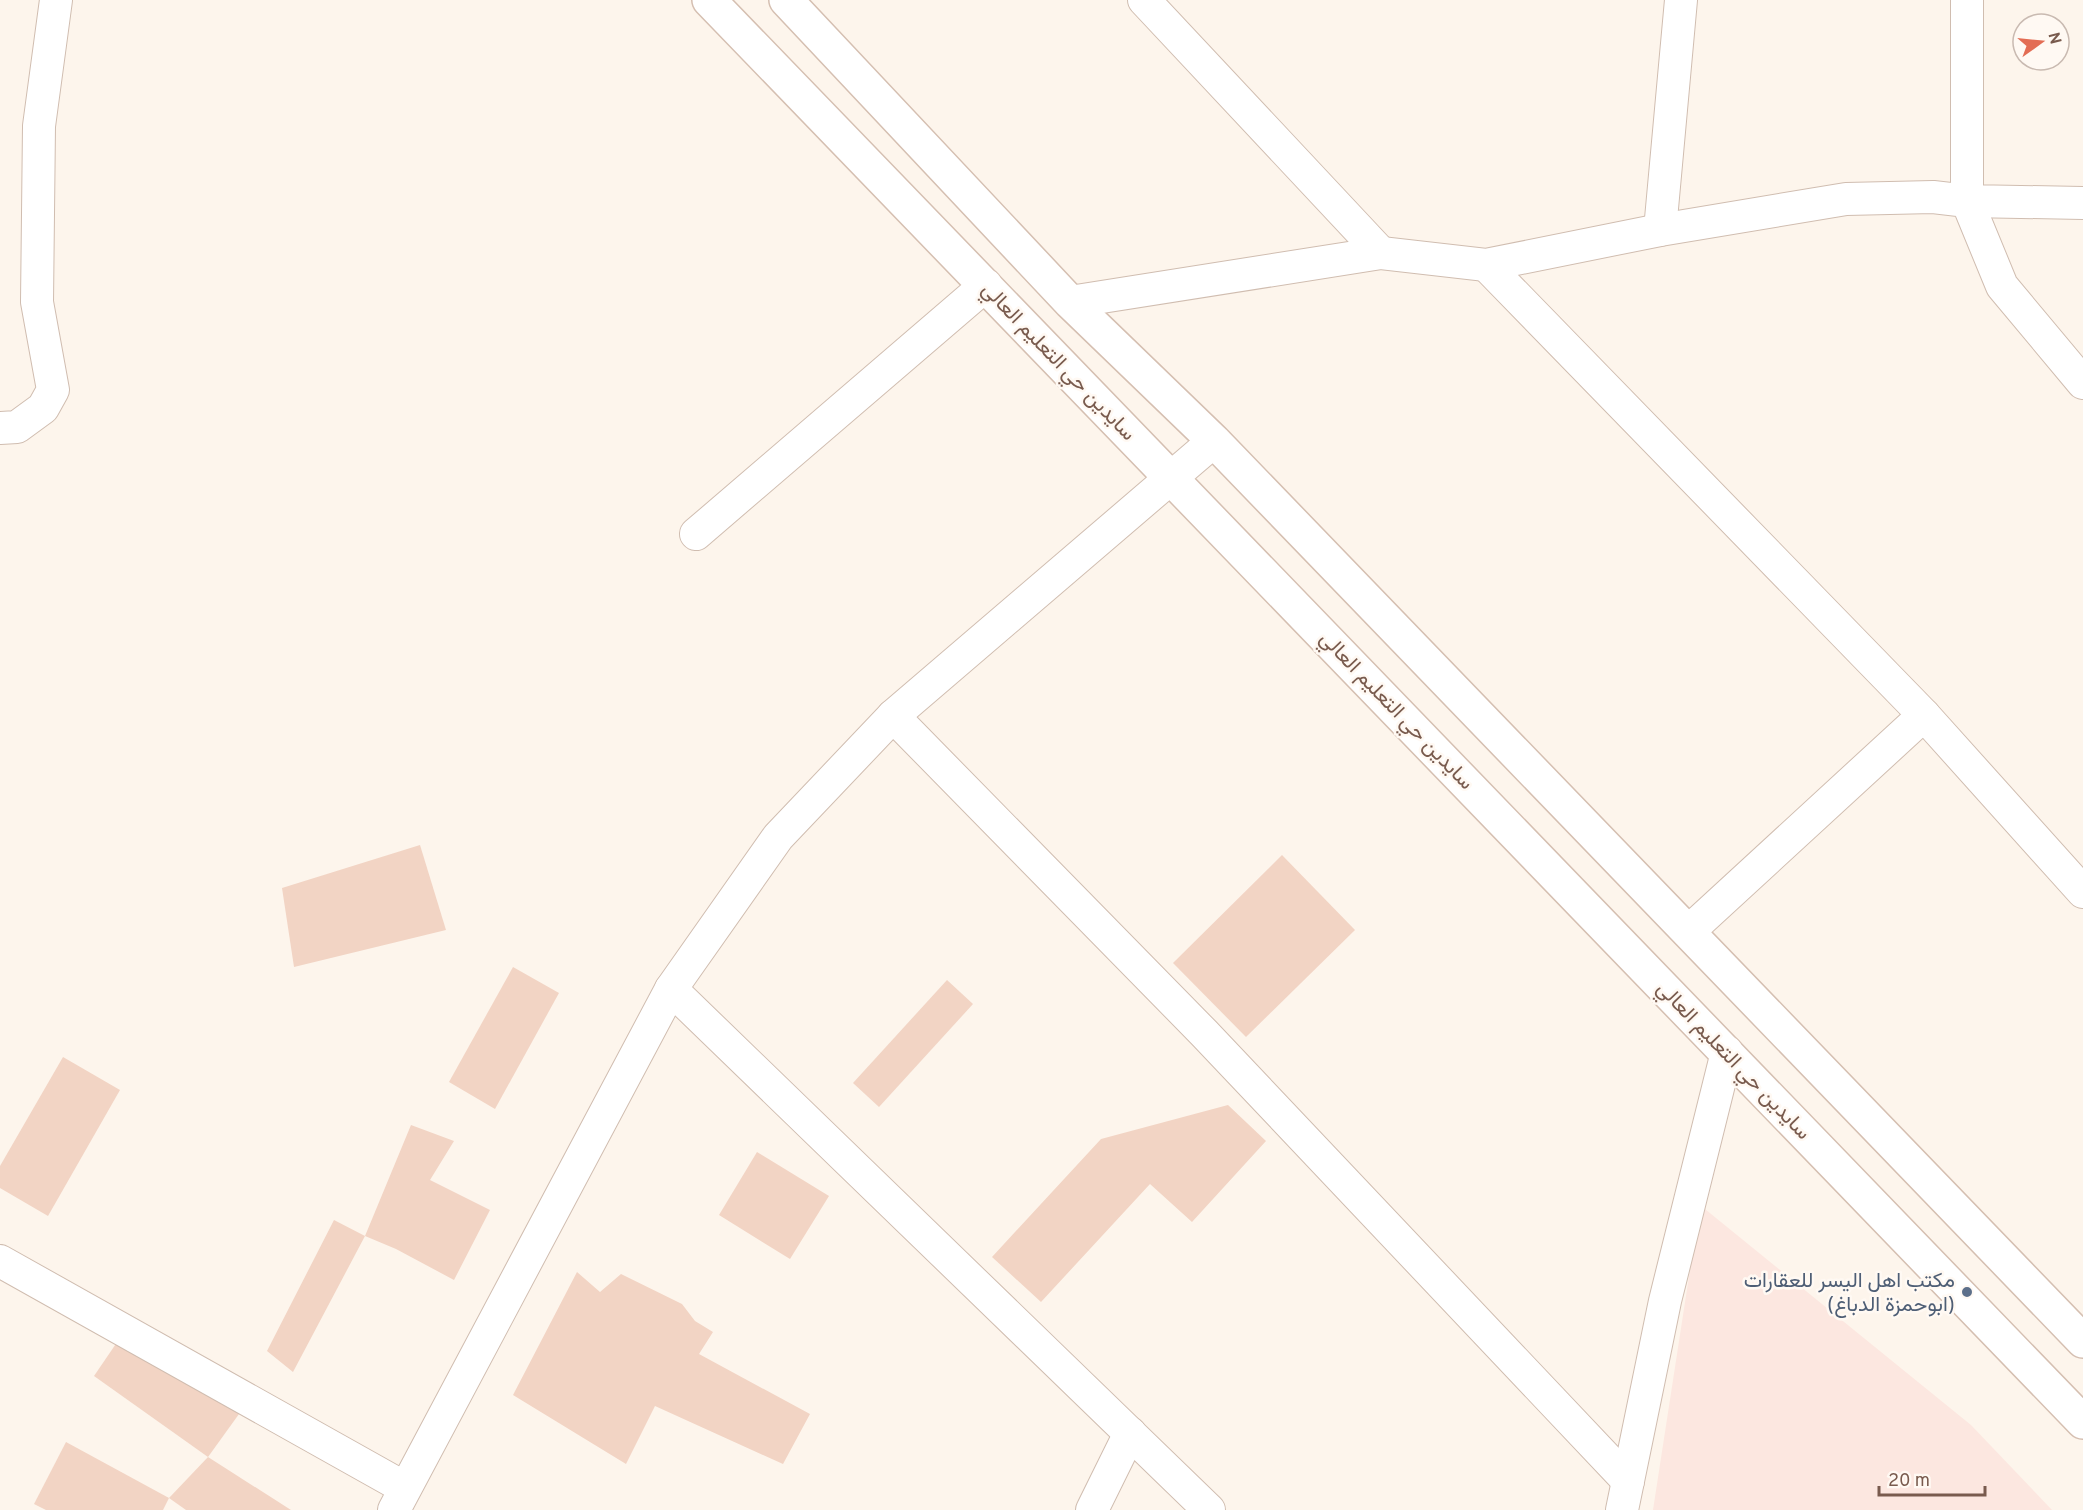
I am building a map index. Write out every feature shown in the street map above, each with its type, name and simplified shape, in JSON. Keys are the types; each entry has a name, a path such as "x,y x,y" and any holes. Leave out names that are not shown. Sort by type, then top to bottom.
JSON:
{"main road":[{"name":"سايدين حي التعليم العالي","path":"709,0 2083,1422"},
{"path":"786,0 1070,302 1214,441 2083,1341"}],"street":[{"path":"0,428 17,427 43,408 53,390 37,302 39,126 56,0"},
{"path":"1144,0 1381,253"},
{"path":"1660,230 1681,0"},
{"path":"1967,0 1967,201 2002,286 2083,383"},
{"path":"1070,302 1381,253 1486,264 1660,230 1846,199 1933,196 1967,201 2083,203"},
{"path":"1486,264 1924,715 2083,892"},
{"path":"696,534 986,285"},
{"path":"0,1261 399,1499 671,989 778,837 893,716 1214,441"},
{"path":"1688,932 1924,715"},
{"path":"893,716 1204,1032 1625,1496"},
{"path":"671,989 1209,1510"},
{"path":"1625,1496 1665,1301 1726,1052"},
{"path":"1092,1510 1130,1433"}],"shaded area":[{"path":"1700,1205 1971,1425 2052,1510 1653,1510"}],"building":[{"path":"420,845 446,930 294,967 282,888"},
{"path":"1282,855 1355,930 1246,1037 1173,963"},
{"path":"513,967 559,993 495,1109 449,1082"},
{"path":"947,980 973,1004 879,1107 853,1083"},
{"path":"63,1057 120,1090 48,1216 0,1188 0,1166"},
{"path":"1228,1105 1266,1141 1192,1222 1150,1184 1041,1302 992,1257 1101,1139"},
{"path":"411,1125 454,1141 430,1180 490,1210 454,1280 396,1249 365,1236"},
{"path":"757,1152 829,1196 790,1259 719,1215"},
{"path":"334,1220 365,1236 293,1372 267,1351"},
{"path":"577,1272 600,1292 621,1274 682,1304 695,1321 713,1332 699,1354 810,1414 783,1464 655,1406 626,1464 513,1395"},
{"path":"124,1332 239,1414 208,1457 94,1376"},
{"path":"66,1442 169,1498 163,1510 46,1510 34,1504"},
{"path":"208,1457 291,1510 186,1510 169,1498"}],"place":[{"name":"مكتب اهل اليسر للعقارات (ابوحمزة الدباغ)","path":"1967,1292"}]}
